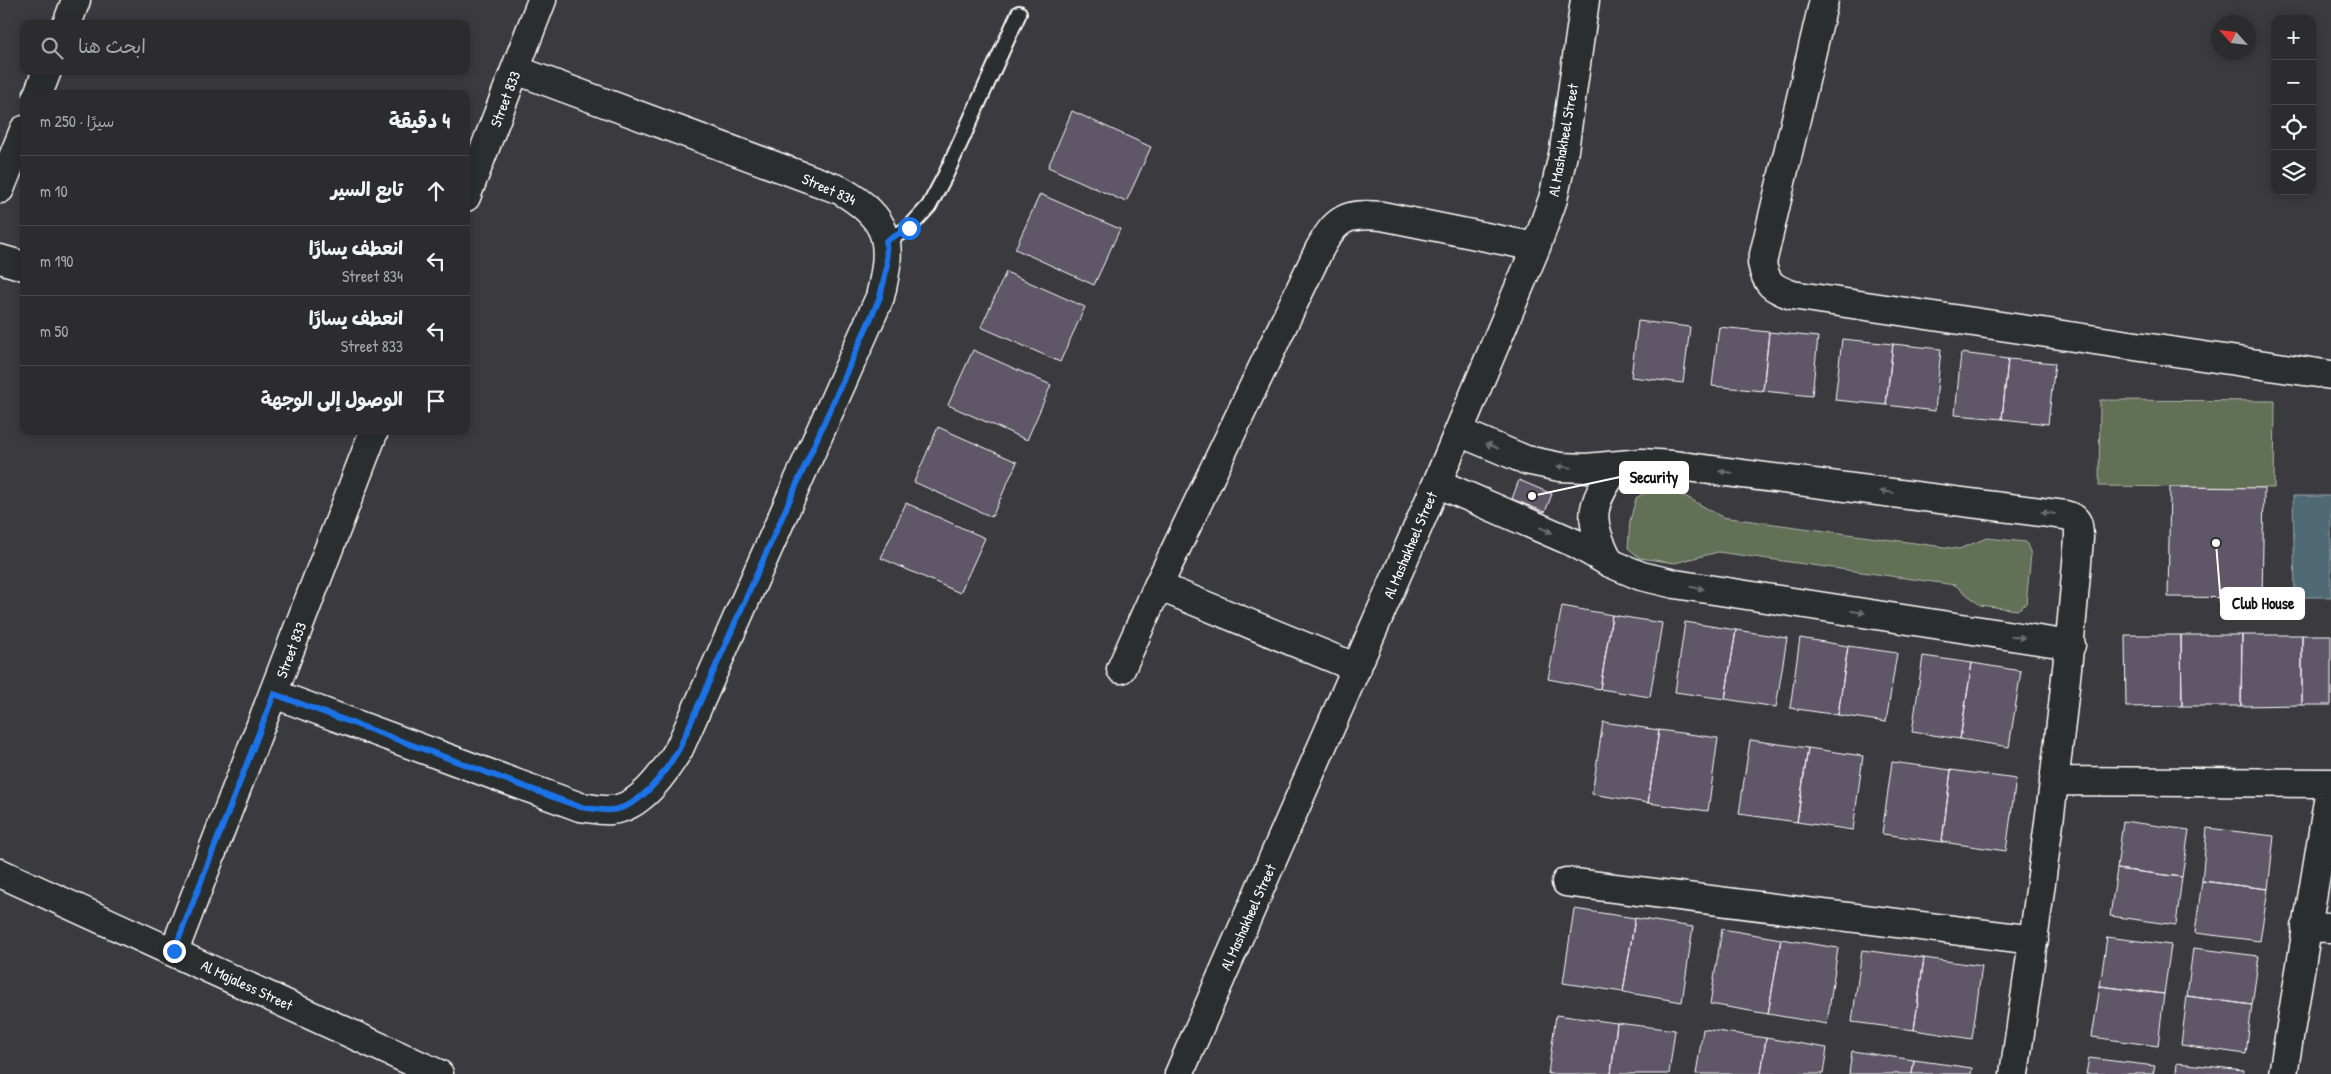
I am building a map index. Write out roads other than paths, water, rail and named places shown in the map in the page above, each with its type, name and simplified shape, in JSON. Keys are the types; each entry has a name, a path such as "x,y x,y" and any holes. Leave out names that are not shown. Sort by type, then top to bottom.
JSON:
{"street":[{"path":"68,20 76,0"},
{"name":"Street 833","path":"470,187 542,0"},
{"name":"Al Mashakheel Street","path":"1179,1074 1459,432 1536,247 1553,199 1564,150 1585,0"},
{"path":"1824,0 1762,262 1764,278 1776,289 1792,295 2331,375"},
{"name":"Street 834","path":"274,694 580,807 612,810 636,801 661,778 679,749 880,297 887,267 886,241 876,216 860,201 840,190 516,70"},
{"path":"40,90 46,75"},
{"path":"0,188 20,140"},
{"path":"1121,669 1158,586 1319,250 1328,233 1340,220 1359,214 1382,216 1536,247"},
{"path":"0,260 20,265"},
{"path":"1459,432 1526,460 1560,467 1617,467 1642,464 1672,465 2065,515 2076,518 2079,524 2079,538 2071,645 2034,940 2014,1074"},
{"name":"Street 833","path":"174,951 372,435"},
{"path":"1610,564 1597,537 1594,520 1596,502 1604,485 1617,467"},
{"path":"1437,482 1577,544 1610,564 1641,576 1675,584 2071,645"},
{"path":"1158,586 1357,668"},
{"path":"2054,782 2331,783 2319,927 2283,1074"},
{"name":"Al Majaless Street","path":"0,873 174,951 438,1074"},
{"path":"1566,882 2034,940"}],"lane":[{"path":"886,241 909,228 929,206 946,174 1019,13"}],"water":[{"path":"2293,496 2331,496 2331,597 2295,597"}],"place":[{"name":"Security","path":"1532,496"},
{"name":"Club House","path":"2216,543"}]}
